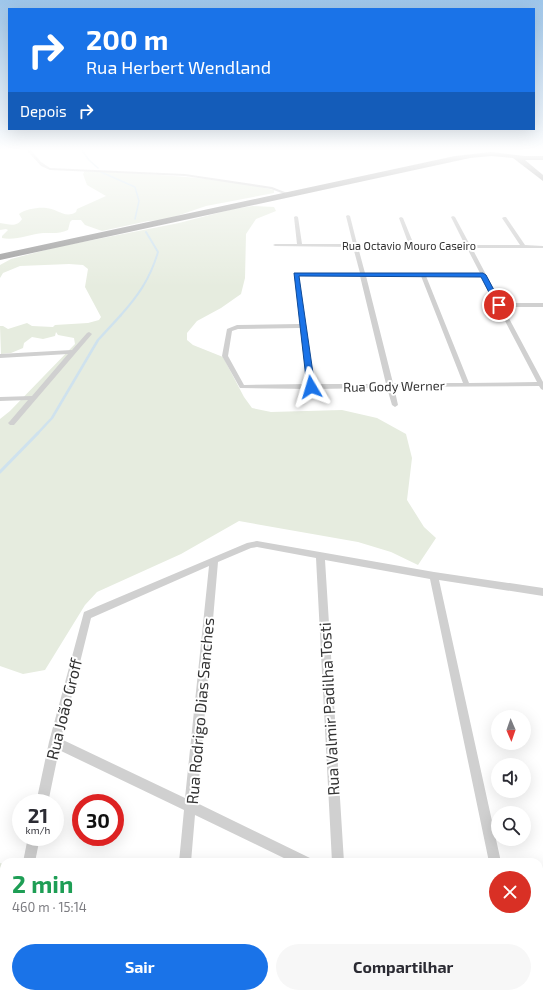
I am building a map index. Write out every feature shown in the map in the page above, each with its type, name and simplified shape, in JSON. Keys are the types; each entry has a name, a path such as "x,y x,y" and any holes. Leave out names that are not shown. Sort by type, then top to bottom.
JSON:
{"highway":[{"path":"0,257 285,195"}],"street":[{"path":"348,216 396,405"},
{"path":"296,217 300,245"},
{"path":"453,217 542,387"},
{"path":"401,218 412,246"},
{"path":"504,218 524,247"},
{"name":"Rua Octavio Mouro Caseiro","path":"275,245 543,247"},
{"path":"311,387 296,274 483,275"},
{"path":"423,275 467,385"},
{"path":"499,305 543,305"},
{"name":"Rua Gody Werner","path":"303,326 237,326 228,330 225,356 240,385 247,388 467,385 542,387"},
{"path":"12,423 89,334"},
{"path":"0,356 74,352"},
{"path":"0,399 34,398"},
{"path":"214,560 250,545 257,544 434,576 543,592"},
{"name":"Rua Valmir Padilha Tosti","path":"320,556 338,858"},
{"name":"Rua João Groff","path":"44,794 55,742 88,615 214,560"},
{"name":"Rua Rodrigo Dias Sanches","path":"185,858 214,560"},
{"path":"434,576 494,858"},
{"path":"55,742 298,858"},
{"path":"30,858 32,846"}],"shaded area":[{"path":"104,195 266,195 206,206 165,220 148,221 102,231 85,225 81,220 72,220 68,230 62,232 43,233 12,239 2,238 8,230 0,230 0,223 12,225 18,224 22,219 19,214 25,211 43,208 65,214 72,214 76,212 77,209 106,196"},
{"path":"253,206 274,207 276,211 256,219 246,234 245,278 241,294 221,308 197,321 187,333 187,340 193,345 223,357 244,397 252,408 271,412 342,410 377,418 406,434 412,458 407,500 424,527 436,538 418,565 391,552 358,542 239,521 181,554 97,592 85,605 45,670 23,674 0,666 0,419 10,411 75,344 74,338 58,335 56,332 55,336 43,339 32,337 24,343 23,348 11,353 1,354 0,326 8,329 27,323 32,326 53,327 55,325 88,323 99,320 101,317 85,287 88,269 83,265 69,264 20,266 3,273 0,278 0,265 11,259 57,247 179,223 233,209"}],"waterway":[{"path":"135,219 139,201 137,195"},
{"path":"120,316 143,287 155,262 158,252 146,232"},
{"path":"37,434 52,418 98,340 121,315"},
{"path":"0,472 38,433"}],"route":[{"path":"311,387 296,274 483,275 499,305"}]}
